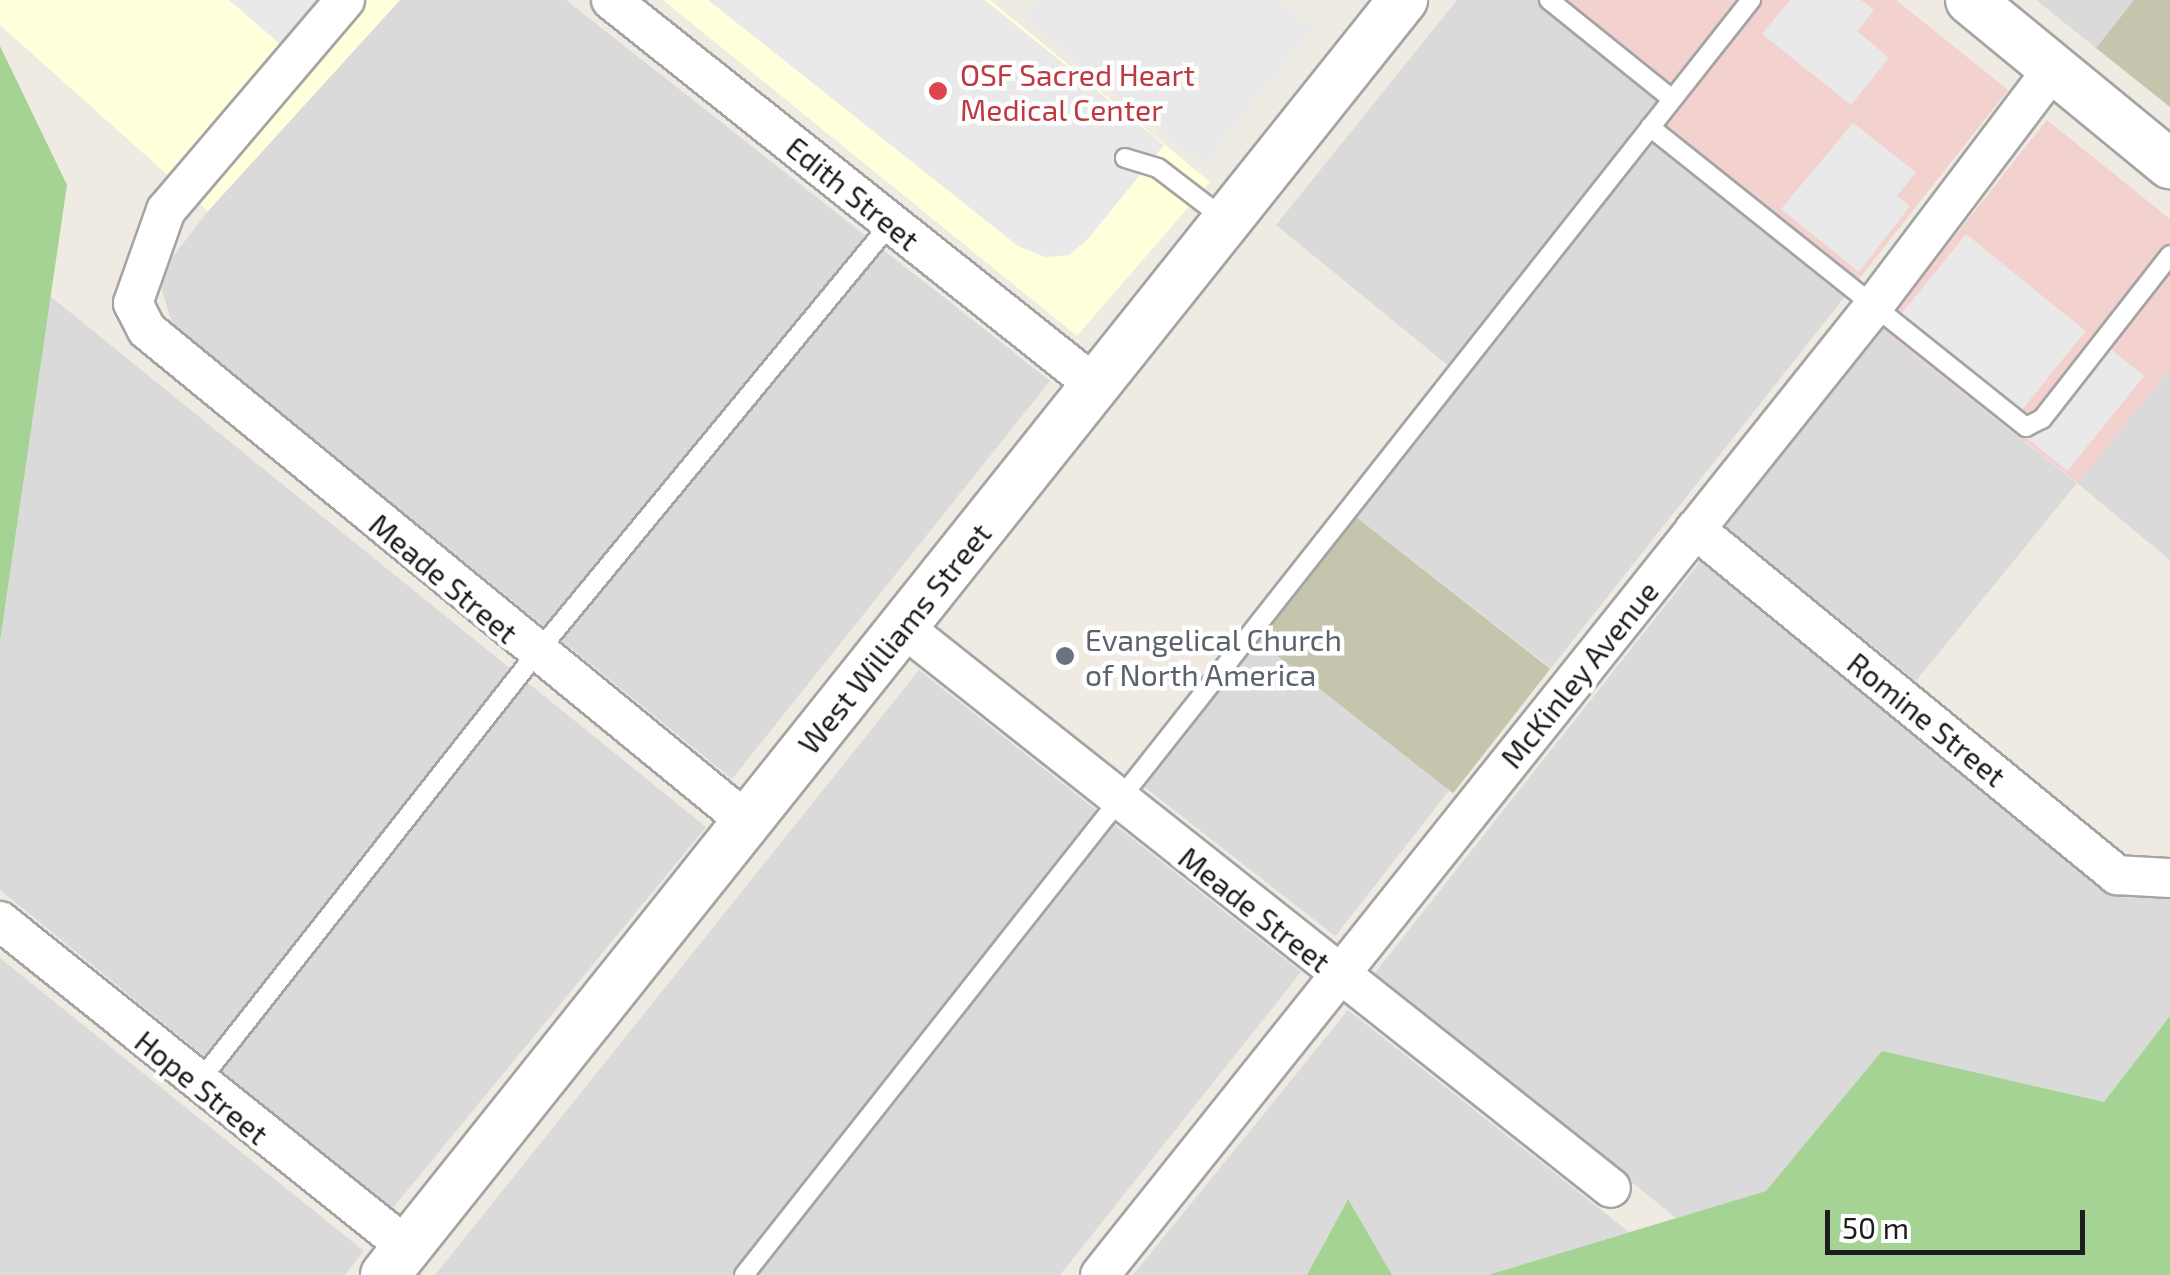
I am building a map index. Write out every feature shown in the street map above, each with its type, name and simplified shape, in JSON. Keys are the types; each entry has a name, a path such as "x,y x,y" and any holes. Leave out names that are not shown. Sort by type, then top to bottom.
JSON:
{"street":[{"name":"Meade Street","path":"345,0 166,210 133,303 146,330 536,654 746,821"},
{"name":"Edith Street","path":"610,0 1096,386"},
{"name":"West Williams Street","path":"396,1262 1403,0"},
{"path":"1970,0 2170,164"},
{"name":"McKinley Avenue","path":"1100,1275 1873,307 2054,69"},
{"name":"Romine Street","path":"1695,529 2117,875 2170,878"},
{"name":"Meade Street","path":"903,627 1610,1188"},
{"name":"Hope Street","path":"0,922 198,1084 396,1262"}],"lane":[{"path":"1548,0 1672,100"},
{"path":"744,1275 1750,0"},
{"path":"1650,127 2026,427 2042,419 2170,255"},
{"path":"1126,158 1158,168 1228,221"},
{"path":"198,1084 536,654 890,224"}],"shaded area":[{"path":"0,0 400,0 208,211 0,25"},
{"path":"229,0 327,0 286,49"},
{"path":"400,0 566,0 1050,381 732,779 172,324 158,276 208,211"},
{"name":"OSF Sacred Heart Medical Center","path":"663,0 990,0 1210,182 1077,336"},
{"name":"OSF Sacred Heart Medical Center","path":"708,0 985,0 1164,145 1088,239 1069,255 1045,257 1018,246"},
{"path":"1036,0 1278,0 1314,28 1203,165 1022,16"},
{"path":"1457,0 1549,0 1672,99 1851,289 1551,668 1347,510 1456,372 1276,225"},
{"path":"1549,0 1896,0 2008,90 1851,289 1650,127 1671,100"},
{"path":"1790,0 1861,0 1874,10 1857,31 1889,58 1851,105 1762,34"},
{"path":"2036,0 2134,0 2096,48"},
{"path":"2134,0 2170,0 2170,107 2096,48"},
{"path":"2047,120 2170,219 2170,369 2078,483 1881,329"},
{"path":"1853,123 1916,172 1897,196 1910,206 1859,272 1781,209"},
{"path":"1966,234 2086,331 2021,410 1902,313"},
{"path":"50,296 706,827 392,1209 0,890 0,641"},
{"path":"1881,329 2077,483 1916,681 1725,526"},
{"path":"2096,337 2144,376 2067,471 2019,432"},
{"path":"2170,369 2170,560 2077,483"},
{"path":"1347,510 1550,669 1453,793 1250,635"},
{"path":"1703,558 2110,893 2170,898 2170,1016 2104,1102 1882,1052 1766,1191 1676,1218 1374,974"},
{"path":"1249,634 1449,790 1335,936 1135,780"},
{"path":"919,670 1301,972 1060,1275 435,1275"},
{"path":"0,958 364,1251 345,1275 0,1275"},
{"path":"1348,1010 1629,1232 1488,1275 1392,1275 1347,1200 1307,1275 1133,1275"}],"green space":[{"path":"0,46 67,185 0,641"},
{"path":"2170,1016 2170,1275 1488,1275 1766,1191 1882,1051 2104,1102"},
{"path":"1348,1199 1392,1275 1307,1275"}],"place":[{"name":"OSF Sacred Heart Medical Center","path":"938,91"},
{"name":"Evangelical Church of North America","path":"1065,656"}]}
